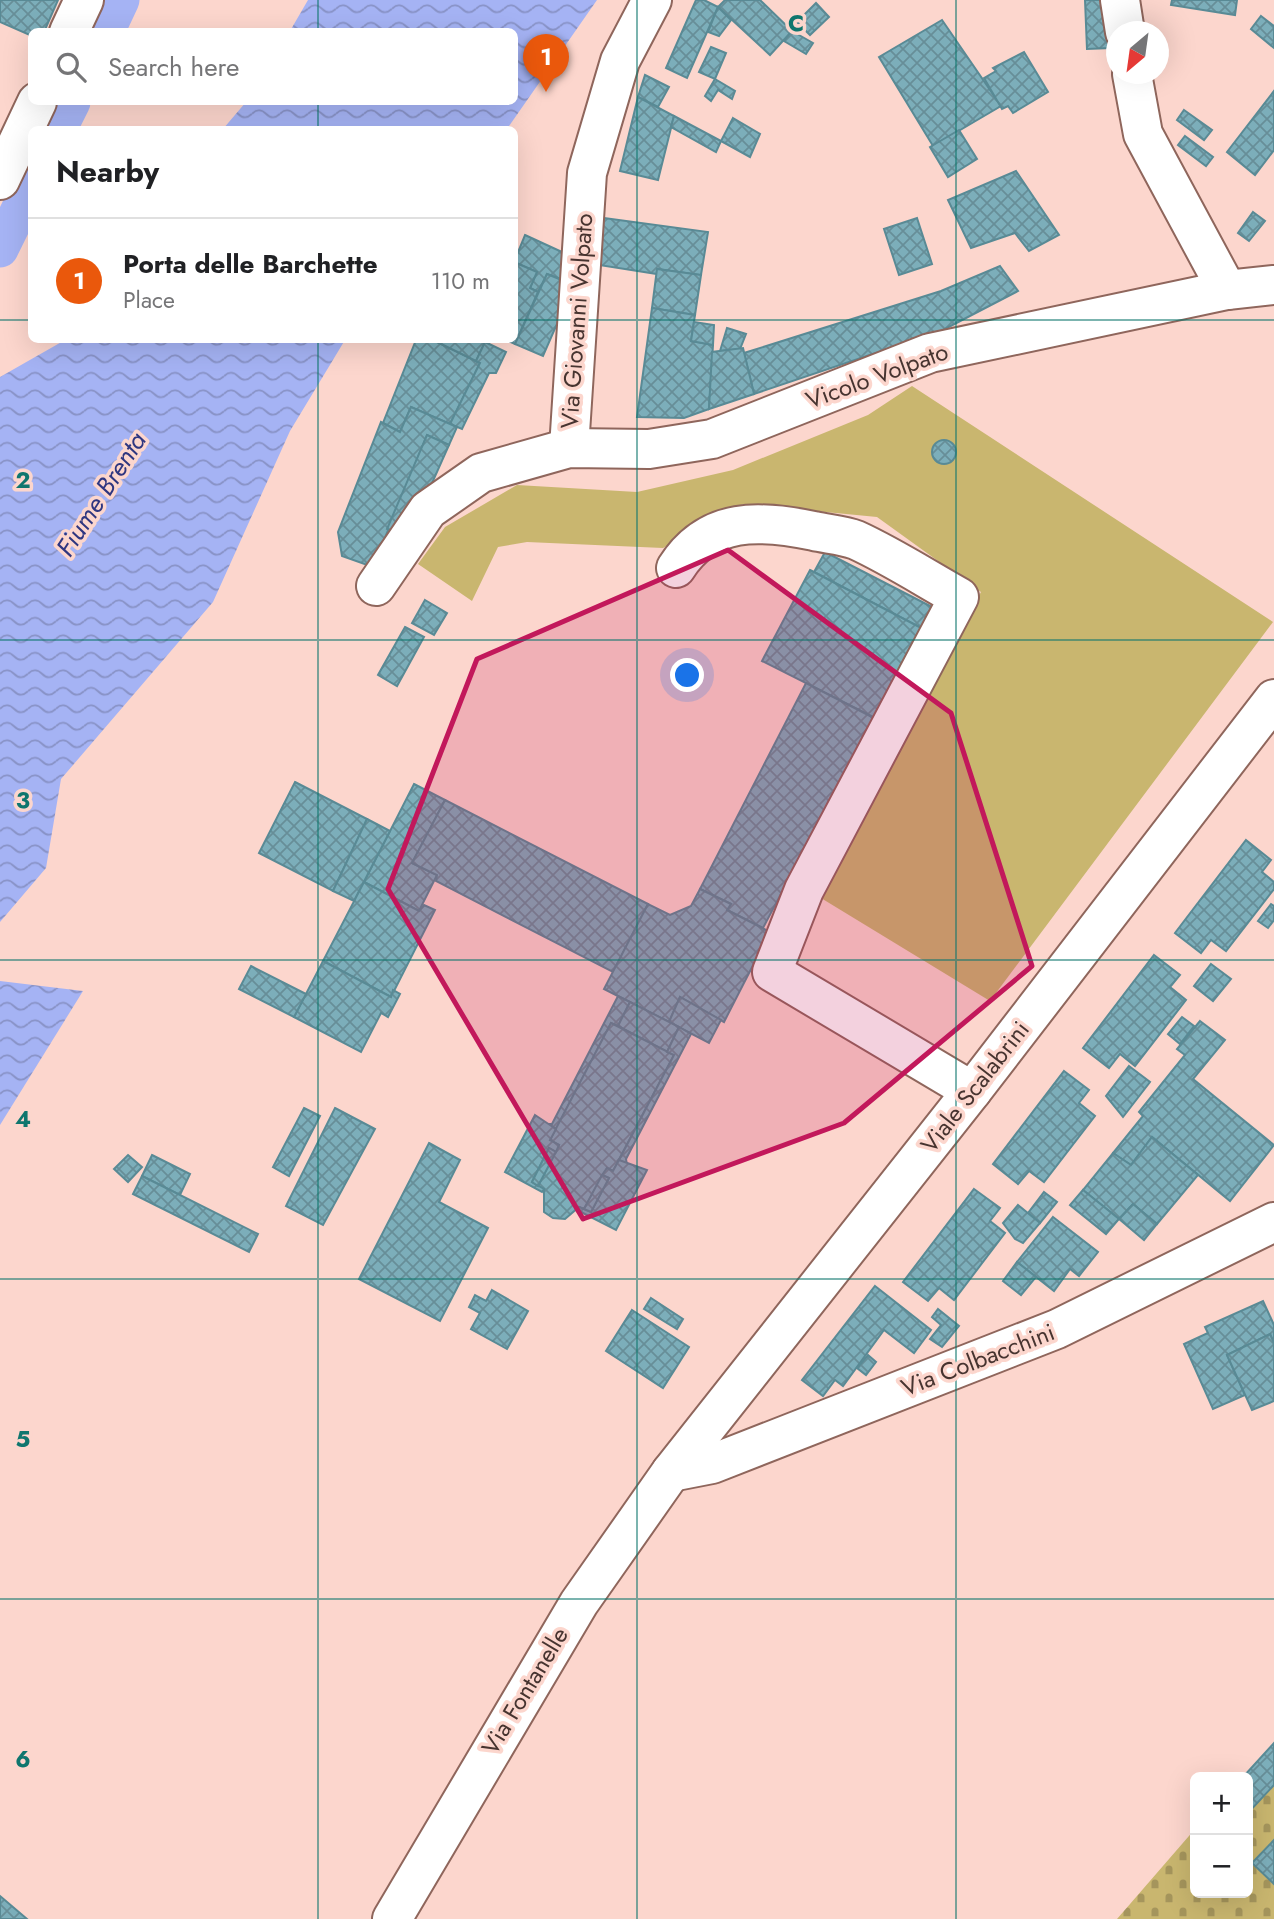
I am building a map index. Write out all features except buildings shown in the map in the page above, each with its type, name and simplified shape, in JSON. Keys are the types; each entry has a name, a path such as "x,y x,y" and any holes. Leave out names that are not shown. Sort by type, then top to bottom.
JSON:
{"street":[{"path":"71,28 84,0"},
{"name":"Via Giovanni Volpato","path":"376,586 428,510 481,473 569,448 587,173 620,61 652,0"},
{"path":"1120,0 1123,21"},
{"path":"1134,84 1143,134 1227,289"},
{"path":"0,180 36,105"},
{"name":"Vicolo Volpato","path":"569,448 649,449 712,439 930,353 1227,289 1274,285"},
{"path":"676,568 687,550 710,537 741,523 770,521 854,539 959,597 804,890 772,972 972,1091"},
{"name":"Viale Scalabrini","path":"671,1472 972,1091 1274,699"},
{"name":"Via Colbacchini","path":"671,1472 712,1464 1057,1329 1273,1217"},
{"name":"Via Fontanelle","path":"391,1919 579,1603 671,1472"}],"highlighted area":[{"path":"728,550 951,713 1032,966 844,1123 583,1219 388,889 477,659"}],"green space":[{"path":"912,386 1273,622 990,1001 816,895 981,592 877,517 743,504 663,548 527,542 498,547 472,601 418,564 445,527 517,485 637,492 733,470 868,415"},
{"path":"1274,1743 1274,1919 1117,1919 1190,1835 1190,1898 1253,1898 1253,1772 1248,1772"}],"water":[{"path":"308,0 597,0 509,126 226,126 243,105 518,105 518,28 292,28"},
{"name":"Fiume Brenta","path":"60,343 343,343 290,431 213,602 61,779 46,868 0,922 0,377"},
{"path":"0,981 83,991 0,1125"}],"waterway":[{"path":"108,28 121,0"},
{"path":"60,126 70,105"},
{"path":"0,249 28,192"}],"place":[{"name":"Porta delle Barchette","path":"546,92"}]}
